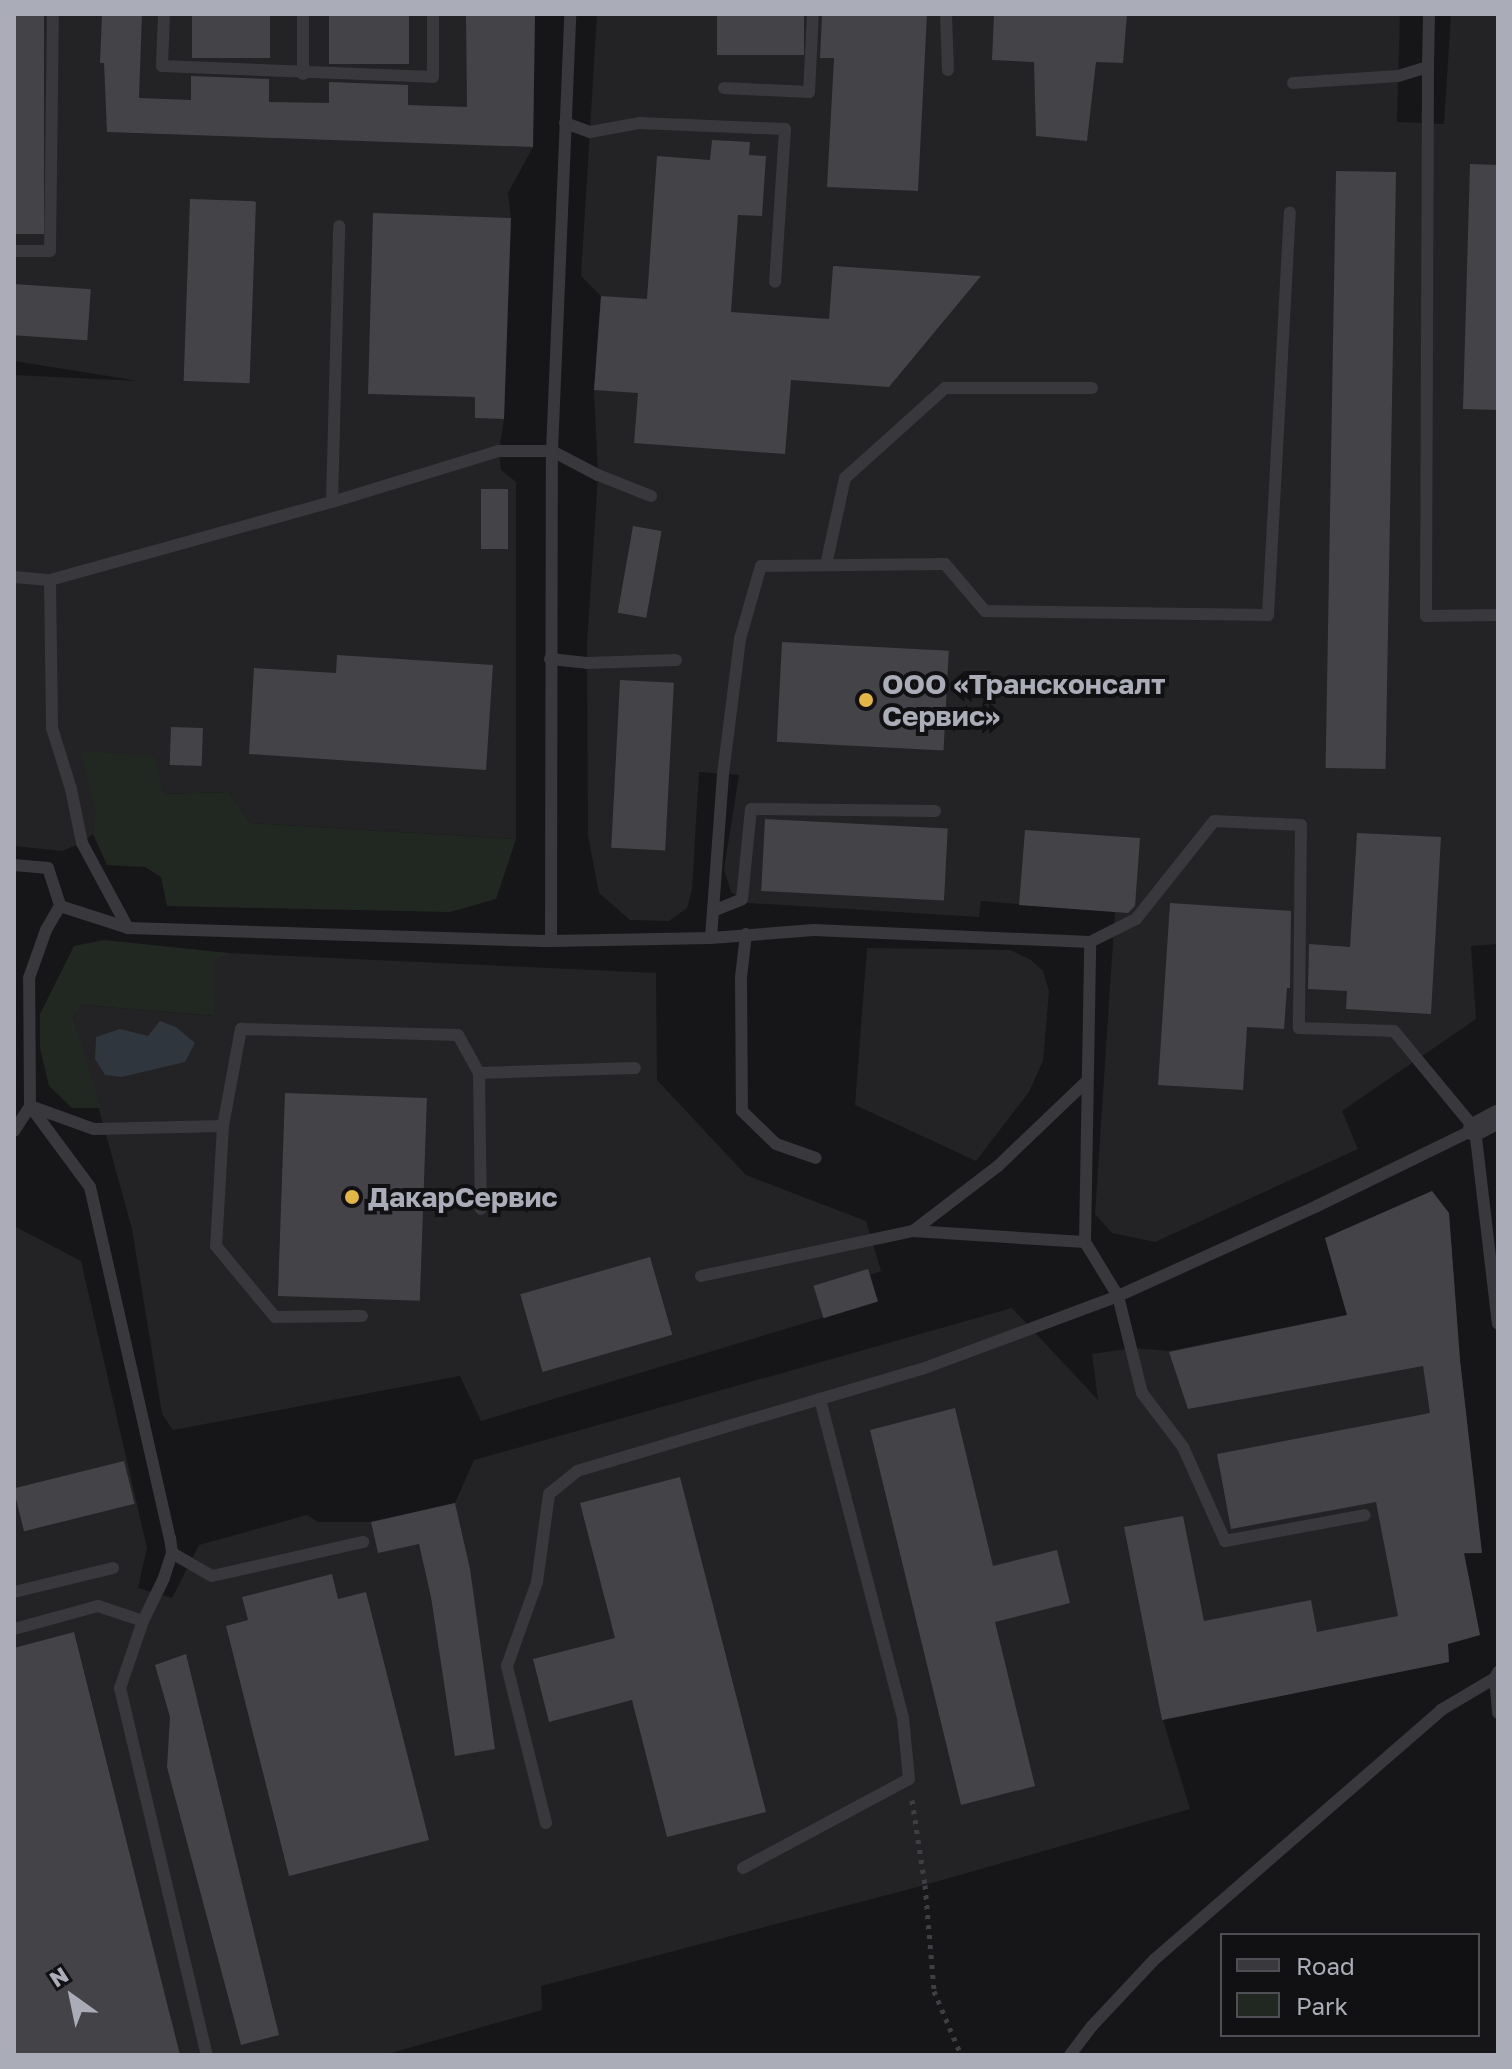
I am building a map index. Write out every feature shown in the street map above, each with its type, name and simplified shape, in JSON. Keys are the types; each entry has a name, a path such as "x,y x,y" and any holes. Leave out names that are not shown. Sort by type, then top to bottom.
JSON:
{"street":[{"path":"1475,1129 1498,1117"}],"lane":[{"path":"14,251 50,251 53,14"},
{"path":"164,14 162,66 433,77 433,14"},
{"path":"303,14 303,74"},
{"path":"551,941 552,451 570,14"},
{"path":"724,88 809,92 813,14"},
{"path":"946,14 948,70"},
{"path":"1429,14 1426,616 1498,615"},
{"path":"1293,83 1398,76 1428,67"},
{"path":"565,123 590,132 640,123 785,129 775,282"},
{"path":"711,938 723,774 740,639 761,566 945,564 985,611 1268,615 1290,213"},
{"path":"332,502 339,226"},
{"path":"826,565 845,478 945,388 1092,388"},
{"path":"14,577 50,580 332,502 499,451 552,451 598,475 651,496"},
{"path":"50,580 52,728 71,789 82,843 128,928"},
{"path":"550,659 587,663 676,660"},
{"path":"713,911 742,899 751,809 935,811"},
{"path":"60,906 128,928 551,941 711,938 814,930 1090,942 1136,919 1214,821 1301,825 1299,1028 1394,1031 1475,1129 1498,1324"},
{"path":"14,865 48,868 60,906 46,930 29,978 30,1106 14,1131"},
{"path":"746,934 741,977 742,1111 776,1144 816,1158"},
{"path":"1090,942 1085,1242 1118,1296 1142,1393 1183,1447 1225,1541 1365,1515"},
{"path":"362,1316 275,1317 216,1246 223,1126 241,1029 458,1035 479,1073 481,1209"},
{"path":"479,1073 635,1068"},
{"path":"913,1231 998,1166 1087,1081"},
{"path":"30,1106 94,1129 223,1126"},
{"path":"30,1106 90,1187 172,1553 143,1621 120,1688 207,2055"},
{"path":"546,1823 507,1666 537,1582 549,1494 577,1471 922,1369 1118,1296 1317,1206 1475,1129"},
{"path":"701,1276 913,1231 1085,1242"},
{"path":"743,1868 909,1779 903,1718 820,1399"},
{"path":"172,1553 212,1576 363,1542"},
{"path":"14,1592 113,1568"},
{"path":"14,1629 98,1606 143,1621"},
{"path":"1070,2055 1092,2026 1155,1959 1441,1710 1496,1675 1498,1713"}],"path":[{"path":"909,1779 925,1885 934,1991 961,2055"}],"shaded area":[{"path":"14,14 535,14 533,147 508,193 511,218 504,419 499,451 501,470 516,482 516,839 250,823 229,792 164,794 96,803 93,834 82,843 62,851 14,846 14,375 139,381 14,361"},
{"path":"597,14 1400,14 1397,122 1444,124 1451,14 1498,14 1498,944 1471,946 1476,1019 1342,1111 1358,1149 1155,1242 1112,1233 1095,1214 1115,912 981,901 979,917 748,903 731,892 724,869 739,775 699,772 692,890 687,908 669,921 630,920 599,893 588,836 587,643 598,476 594,390 601,296 581,276"},
{"path":"867,948 1010,950 1031,960 1043,971 1049,991 1043,1061 1029,1092 976,1161 855,1105"},
{"path":"229,953 656,973 657,1080 746,1175 866,1221 881,1271 870,1275 878,1301 481,1421 460,1376 173,1430 162,1414 132,1229 73,1015 83,1005 214,1016 214,959"},
{"path":"160,1021 176,1027 195,1043 185,1062 122,1077 105,1075 95,1059 96,1037 120,1029 148,1036"},
{"path":"1432,1191 1449,1213 1460,1360 1482,1553 1464,1554 1480,1635 1448,1644 1449,1662 1163,1720 1190,1809 925,1885 541,1986 542,2010 384,2055 14,2055 14,1226 81,1261 147,1548 138,1588 172,1598 199,1545 307,1515 318,1522 371,1522 455,1503 474,1460 1012,1308 1098,1400 1092,1354 1133,1348 1169,1351 1347,1315 1325,1238"}],"green space":[{"path":"81,751 154,756 164,794 229,792 250,823 516,839 496,899 450,912 167,906 161,877 145,867 107,865 93,834 95,811"},
{"path":"104,940 229,953 214,960 215,1016 83,1005 73,1016 101,1108 72,1108 49,1086 40,1048 40,1014 74,946"}],"building":[{"path":"14,14 44,14 44,234 14,234"},
{"path":"102,14 142,14 139,98 191,100 191,76 269,79 269,102 329,103 329,82 408,85 408,105 467,107 466,14 535,14 533,147 107,132 104,63 100,63"},
{"path":"192,14 270,14 270,58 192,58"},
{"path":"329,14 409,14 409,64 329,64"},
{"path":"717,14 804,14 804,55 717,55"},
{"path":"822,14 927,14 918,191 827,187 834,58 820,58"},
{"path":"994,14 1127,14 1123,63 1096,62 1087,141 1036,136 1034,62 992,60"},
{"path":"712,140 750,142 749,155 766,156 762,216 738,215 731,312 829,319 833,266 981,276 889,387 791,380 785,454 634,443 638,393 594,390 601,296 647,299 657,156 710,160"},
{"path":"1470,164 1498,165 1498,410 1463,409"},
{"path":"1336,171 1396,172 1386,769 1326,768"},
{"path":"190,199 256,201 250,383 184,381"},
{"path":"373,213 511,218 504,419 475,418 475,397 368,394"},
{"path":"14,284 91,289 87,340 14,335"},
{"path":"481,489 508,489 508,549 481,549"},
{"path":"633,526 662,531 646,618 618,613"},
{"path":"782,642 949,651 944,751 777,742"},
{"path":"337,655 493,665 486,770 249,754 254,668 336,673"},
{"path":"620,680 674,683 665,851 611,848"},
{"path":"171,727 203,728 202,766 170,765"},
{"path":"765,819 948,829 944,900 761,891"},
{"path":"1025,830 1140,838 1135,906 1128,913 1019,905"},
{"path":"1357,833 1441,837 1431,1014 1346,1009 1347,991 1308,989 1309,944 1350,947"},
{"path":"1170,903 1291,911 1290,988 1287,988 1284,1029 1247,1027 1243,1090 1158,1085"},
{"name":"ДакарСервис","path":"285,1093 427,1098 420,1301 278,1296"},
{"path":"1432,1191 1449,1213 1460,1360 1482,1553 1464,1553 1480,1635 1448,1644 1449,1662 1162,1720 1124,1527 1183,1516 1204,1621 1311,1600 1317,1632 1398,1616 1376,1502 1231,1529 1217,1454 1430,1413 1423,1366 1188,1409 1169,1352 1347,1315 1325,1238"},
{"path":"650,1257 672,1335 543,1372 520,1294"},
{"path":"868,1269 878,1302 823,1318 813,1286"},
{"path":"955,1408 993,1566 1057,1550 1070,1603 995,1622 1035,1786 961,1805 870,1430"},
{"path":"124,1461 135,1504 24,1531 14,1488"},
{"path":"680,1477 766,1812 667,1837 632,1700 549,1722 533,1659 615,1638 580,1503"},
{"path":"455,1503 470,1569 495,1749 455,1756 431,1597 419,1544 378,1553 371,1522"},
{"path":"332,1574 338,1599 366,1592 429,1840 289,1876 226,1626 248,1620 242,1597"},
{"path":"74,1632 180,2055 14,2055 14,1648"},
{"path":"186,1654 279,2035 241,2045 167,1767 170,1717 155,1665"}],"place":[{"name":"ООО «Трансконсалт Сервис»","path":"866,700"},
{"name":"ДакарСервис","path":"352,1197"}]}
